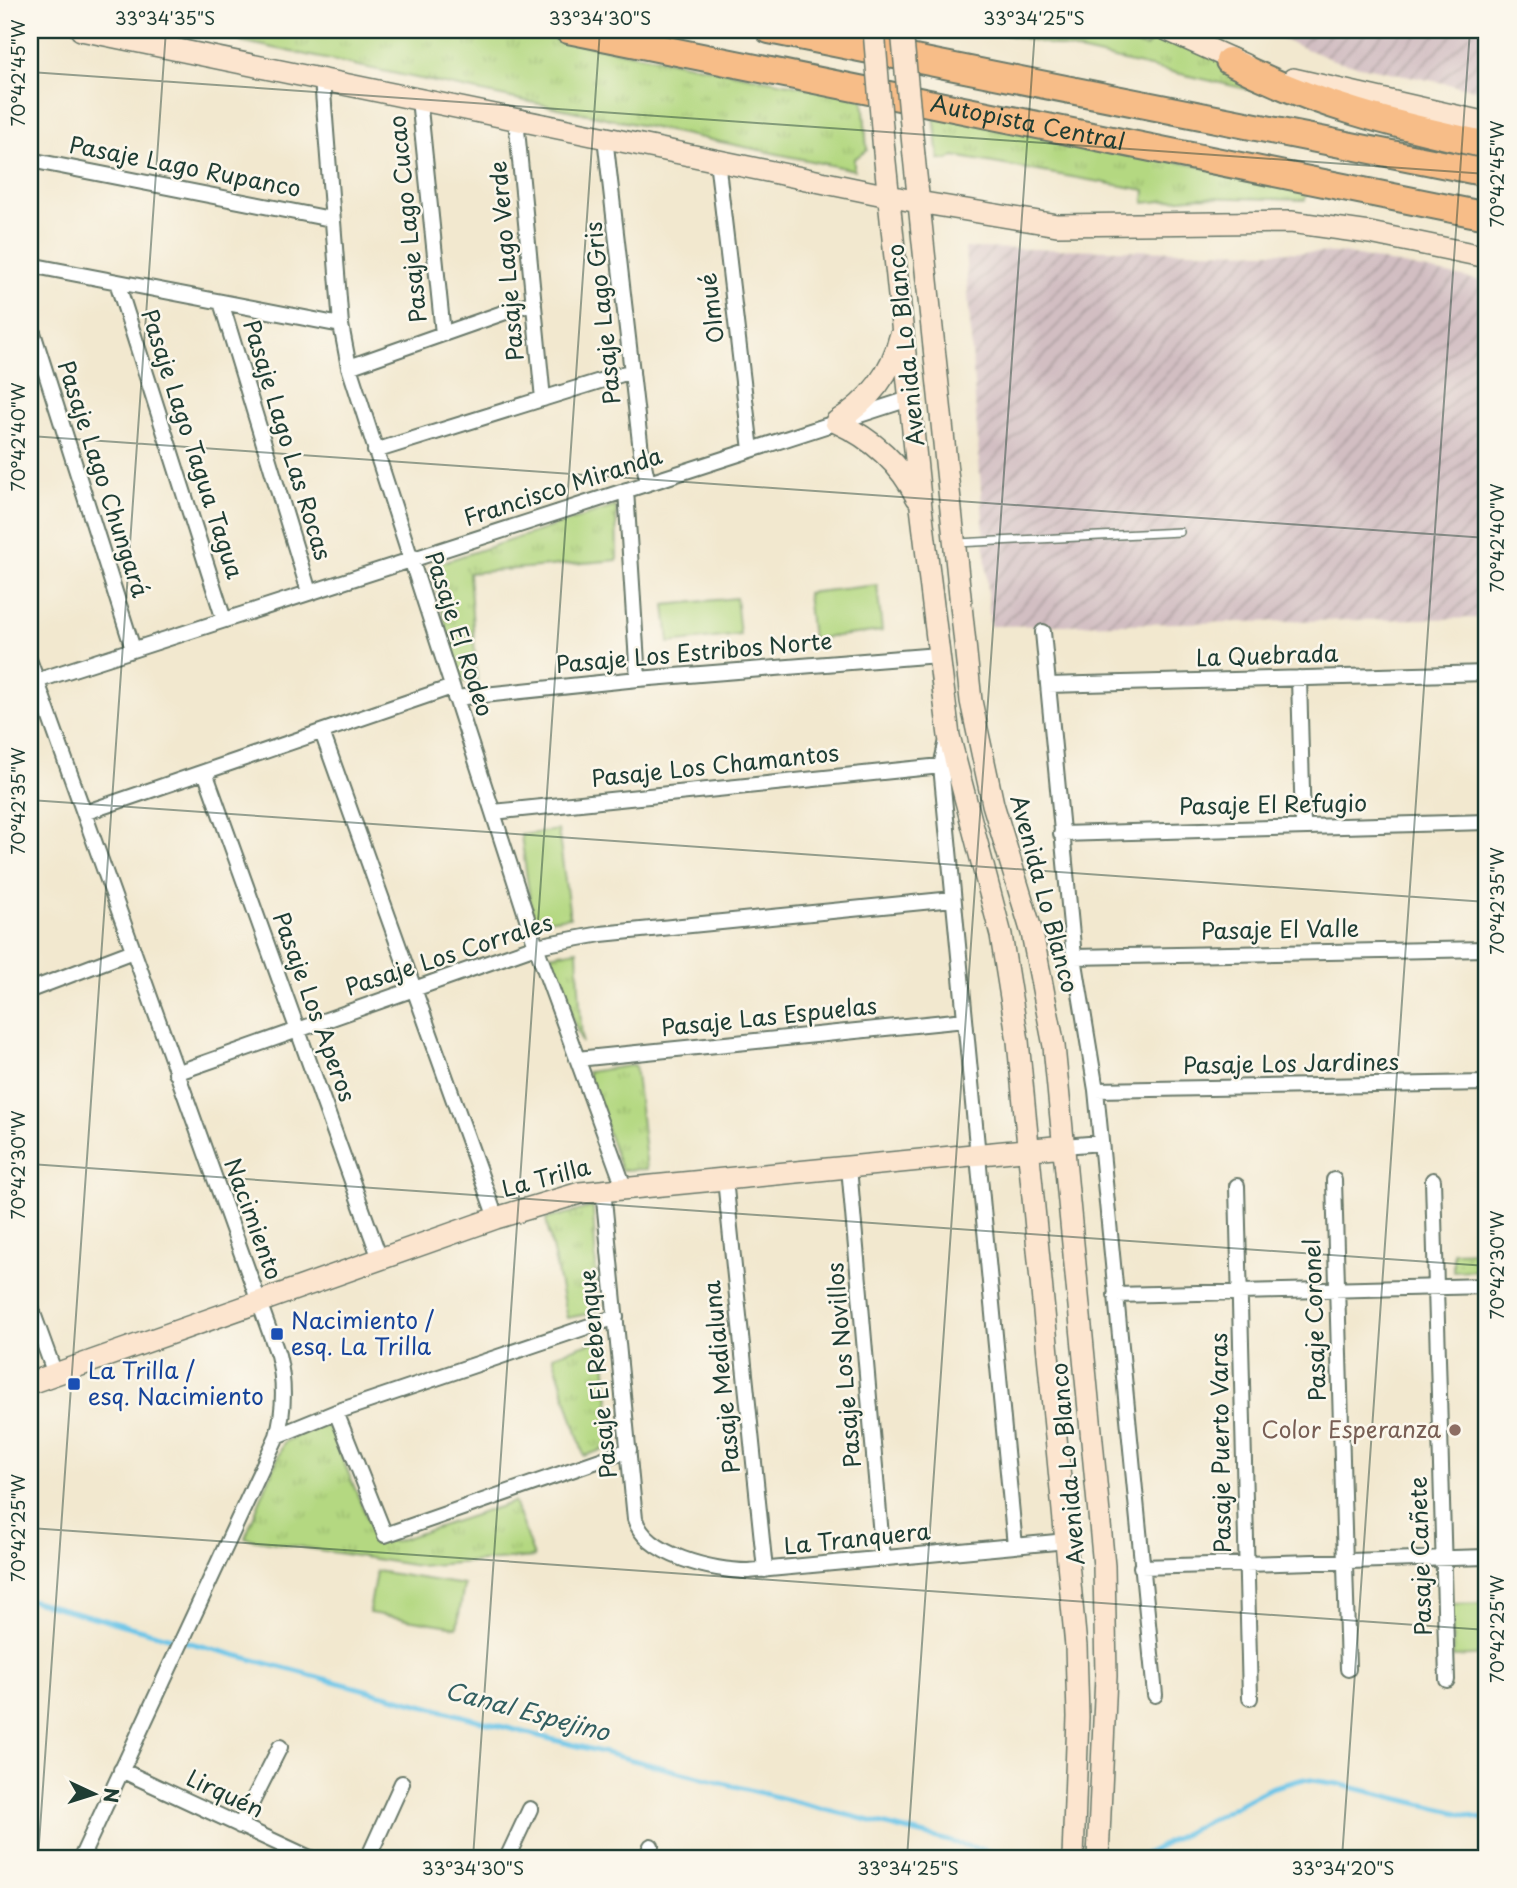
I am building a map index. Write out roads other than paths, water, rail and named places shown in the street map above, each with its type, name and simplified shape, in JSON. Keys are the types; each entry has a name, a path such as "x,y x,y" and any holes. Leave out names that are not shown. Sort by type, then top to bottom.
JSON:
{"highway":[{"name":"Autopista Central","path":"568,30 1487,215"},
{"name":"Autopista Central","path":"769,30 1487,173"},
{"path":"1230,61 1297,93 1357,115 1487,145"}],"main road":[{"path":"81,30 918,202 1057,225 1291,222 1330,226 1487,257"},
{"name":"Avenida Lo Blanco","path":"874,30 909,399 948,736 1007,969 1028,1150 1067,1541 1078,1680 1073,1852"},
{"name":"Avenida Lo Blanco","path":"902,30 935,373 977,739 1042,975 1054,1046 1104,1566 1106,1676 1098,1853"},
{"path":"1167,30 1230,61 1352,94 1487,123"},
{"path":"902,329 891,365 881,382 861,405 836,422 865,437 891,460 921,507"},
{"path":"909,399 923,391 935,373"},
{"name":"La Trilla","path":"30,1382 496,1218 561,1198 603,1189 1064,1146"}],"street":[{"name":"Pasaje El Rodeo","path":"322,79 331,219 341,325 349,367 536,946 624,1187"},
{"name":"Pasaje Lago Cucao","path":"419,99 443,334"},
{"name":"Pasaje Lago Verde","path":"516,119 543,399"},
{"name":"Pasaje Lago Gris","path":"605,137 648,483"},
{"name":"Pasaje Lago Rupanco","path":"30,160 331,219"},
{"name":"Olmué","path":"717,160 751,450"},
{"path":"30,265 341,325"},
{"name":"Pasaje Lago Tagua Tagua","path":"117,282 224,620"},
{"name":"Pasaje Lago Las Rocas","path":"221,302 309,592"},
{"path":"349,367 534,302"},
{"name":"Pasaje Lago Chungará","path":"30,323 133,649"},
{"path":"375,450 632,371"},
{"name":"Francisco Miranda","path":"33,681 909,399"},
{"path":"626,490 638,679"},
{"name":"Avenida Lo Blanco","path":"1043,632 1074,957 1096,1090 1155,1695"},
{"name":"Pasaje Los Estribos Norte","path":"84,813 322,732 454,692 938,655"},
{"name":"Nacimiento","path":"30,662 33,681 84,813 278,1355 284,1383 283,1410 277,1436 80,1858"},
{"name":"La Quebrada","path":"1048,685 1487,673"},
{"path":"1299,678 1303,827"},
{"path":"322,732 496,1218"},
{"name":"Avenida Lo Blanco","path":"948,736 941,766 1015,1546"},
{"name":"Pasaje Los Chamantos","path":"493,812 941,766"},
{"name":"Pasaje Los Aperos","path":"205,772 380,1259"},
{"name":"Pasaje El Refugio","path":"1061,834 1487,822"},
{"name":"Pasaje Los Corrales","path":"176,1073 536,946 601,934 953,899"},
{"name":"Pasaje El Valle","path":"1074,957 1487,949"},
{"path":"30,990 133,951"},
{"name":"Pasaje Las Espuelas","path":"577,1059 965,1020"},
{"name":"Pasaje Los Jardines","path":"1096,1090 1487,1083"},
{"name":"La Trilla","path":"1064,1146 1101,1143"},
{"name":"Pasaje Los Novillos","path":"849,1167 883,1559"},
{"name":"Pasaje Medialuna","path":"725,1179 765,1570"},
{"name":"Pasaje Coronel","path":"1334,1180 1348,1669"},
{"name":"Pasaje Cañete","path":"1433,1180 1447,1680"},
{"name":"Pasaje Puerto Varas","path":"1237,1186 1250,1698"},
{"name":"Pasaje El Rebenque","path":"603,1189 635,1519 640,1531 655,1548"},
{"path":"1115,1295 1487,1286"},
{"path":"30,1305 54,1374"},
{"path":"277,1436 336,1412 615,1317"},
{"path":"336,1412 385,1535 629,1450"},
{"name":"La Tranquera","path":"655,1548 716,1569 765,1570 1067,1541"},
{"path":"1141,1567 1487,1557"},
{"path":"240,1826 280,1747"},
{"name":"Lirquén","path":"121,1770 310,1858"},
{"path":"368,1858 402,1783"},
{"path":"507,1858 530,1809"}],"lane":[{"path":"953,543 1180,532"}],"waterway":[{"name":"Canal Espejino","path":"30,1600 500,1726 1015,1858"},
{"name":"Canal Espejino","path":"1138,1858 1270,1788 1304,1779 1338,1784 1487,1820"}],"place":[{"name":"Nacimiento / esq. La Trilla","path":"277,1334"},
{"name":"La Trilla / esq. Nacimiento","path":"74,1384"},
{"name":"Color Esperanza","path":"1455,1430"}]}
